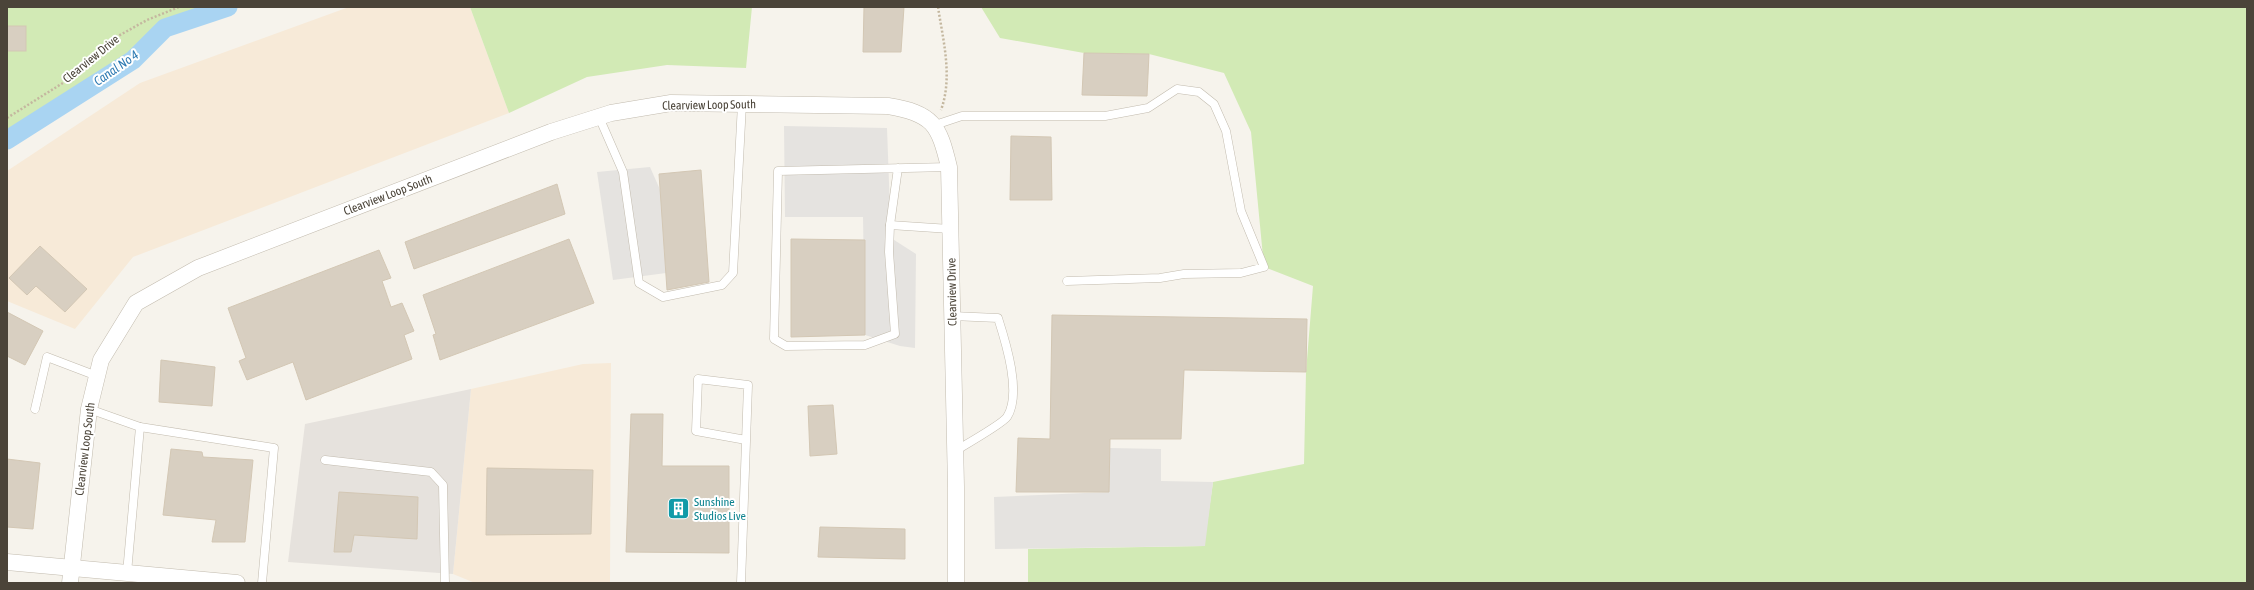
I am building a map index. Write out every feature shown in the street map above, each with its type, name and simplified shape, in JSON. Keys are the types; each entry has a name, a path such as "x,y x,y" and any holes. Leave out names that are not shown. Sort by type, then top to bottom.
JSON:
{"street":[{"name":"Clearview Loop South","path":"71,575 89,409 101,360 136,303 198,268 551,132 599,117 671,102 888,106 903,109 923,116 935,125"},
{"name":"Clearview Drive","path":"935,125 942,139 949,167 956,451 956,583"},
{"path":"7,562 71,575 127,573 237,583"}],"lane":[{"path":"935,125 962,116 1105,116 1148,108 1177,88 1199,92 1214,104 1226,131 1241,210 1264,268 1241,273 1197,274 1160,278 1067,281"},
{"path":"599,117 623,172 639,283 663,297 722,285 733,273 742,104"},
{"path":"898,168 890,225 889,252 895,334 865,344 786,346 774,339 778,171 898,168 949,167"},
{"path":"890,225 950,229"},
{"path":"952,316 998,318 1009,351 1013,399 1007,418 956,451"},
{"path":"34,409 47,357 97,376"},
{"path":"741,583 748,385 698,379 696,431 746,440"},
{"path":"89,409 140,427 274,448 262,583"},
{"path":"127,573 140,427"},
{"path":"325,460 431,472 443,486 445,583"}],"path":[{"name":"Clearview Drive","path":"7,118 66,81 111,40 147,20 179,7"},
{"path":"935,125 947,90 946,69 938,7"}],"shaded area":[{"path":"349,7 470,7 509,113 133,257 75,329 7,301 7,171 140,83"},
{"path":"784,126 887,128 891,238 916,254 915,348 900,346 865,335 863,217 785,217"},
{"path":"650,167 661,192 666,273 613,280 597,172"},
{"path":"611,363 610,583 475,583 453,574 471,389 583,364"},
{"path":"471,389 453,574 288,562 305,424"},
{"path":"1110,448 1161,449 1161,481 1213,482 1205,546 995,549 994,497 1108,492"}],"green space":[{"path":"7,7 228,7 165,28 133,60 7,138"},
{"path":"470,7 752,7 746,68 667,65 587,77 509,113"},
{"path":"981,7 2247,7 2247,583 1028,583 1028,549 1204,546 1213,482 1304,464 1306,372 1313,286 1264,267 1251,132 1224,73 1149,54 1084,53 1000,38"}],"building":[{"path":"864,7 904,7 901,52 863,52"},
{"path":"7,26 26,26 26,51 7,51"},
{"path":"1084,53 1149,54 1147,96 1082,95"},
{"path":"1011,136 1051,137 1052,200 1010,200"},
{"path":"701,170 709,282 667,290 659,174"},
{"path":"557,184 565,214 414,269 405,242"},
{"path":"569,239 594,303 440,360 433,335 436,334 423,295"},
{"path":"791,239 865,240 865,335 791,337"},
{"path":"40,246 87,289 65,312 36,286 27,295 9,278"},
{"path":"379,250 391,278 382,281 391,307 402,303 414,331 404,335 412,359 306,400 293,362 247,380 239,361 246,358 228,308"},
{"path":"7,312 43,331 25,365 7,356"},
{"path":"1052,315 1307,319 1306,372 1184,370 1181,439 1110,439 1109,492 1016,492 1018,438 1050,439"},
{"path":"161,360 215,367 212,406 159,402"},
{"path":"833,405 837,454 810,456 808,406"},
{"name":"Sunshine Studios Live","path":"631,414 663,414 662,466 729,466 729,553 626,552"},
{"path":"171,449 202,452 203,457 253,460 245,542 212,542 216,520 163,515"},
{"path":"7,459 40,463 33,529 7,527"},
{"path":"487,468 593,470 591,534 486,535"},
{"path":"339,492 418,497 417,539 354,535 351,552 334,552"},
{"path":"820,527 905,529 905,559 818,557"}],"waterway":[{"name":"Canal No 4","path":"7,140 133,60 165,28 228,7"}],"place":[{"name":"Sunshine Studios Live","path":"678,509"}]}
